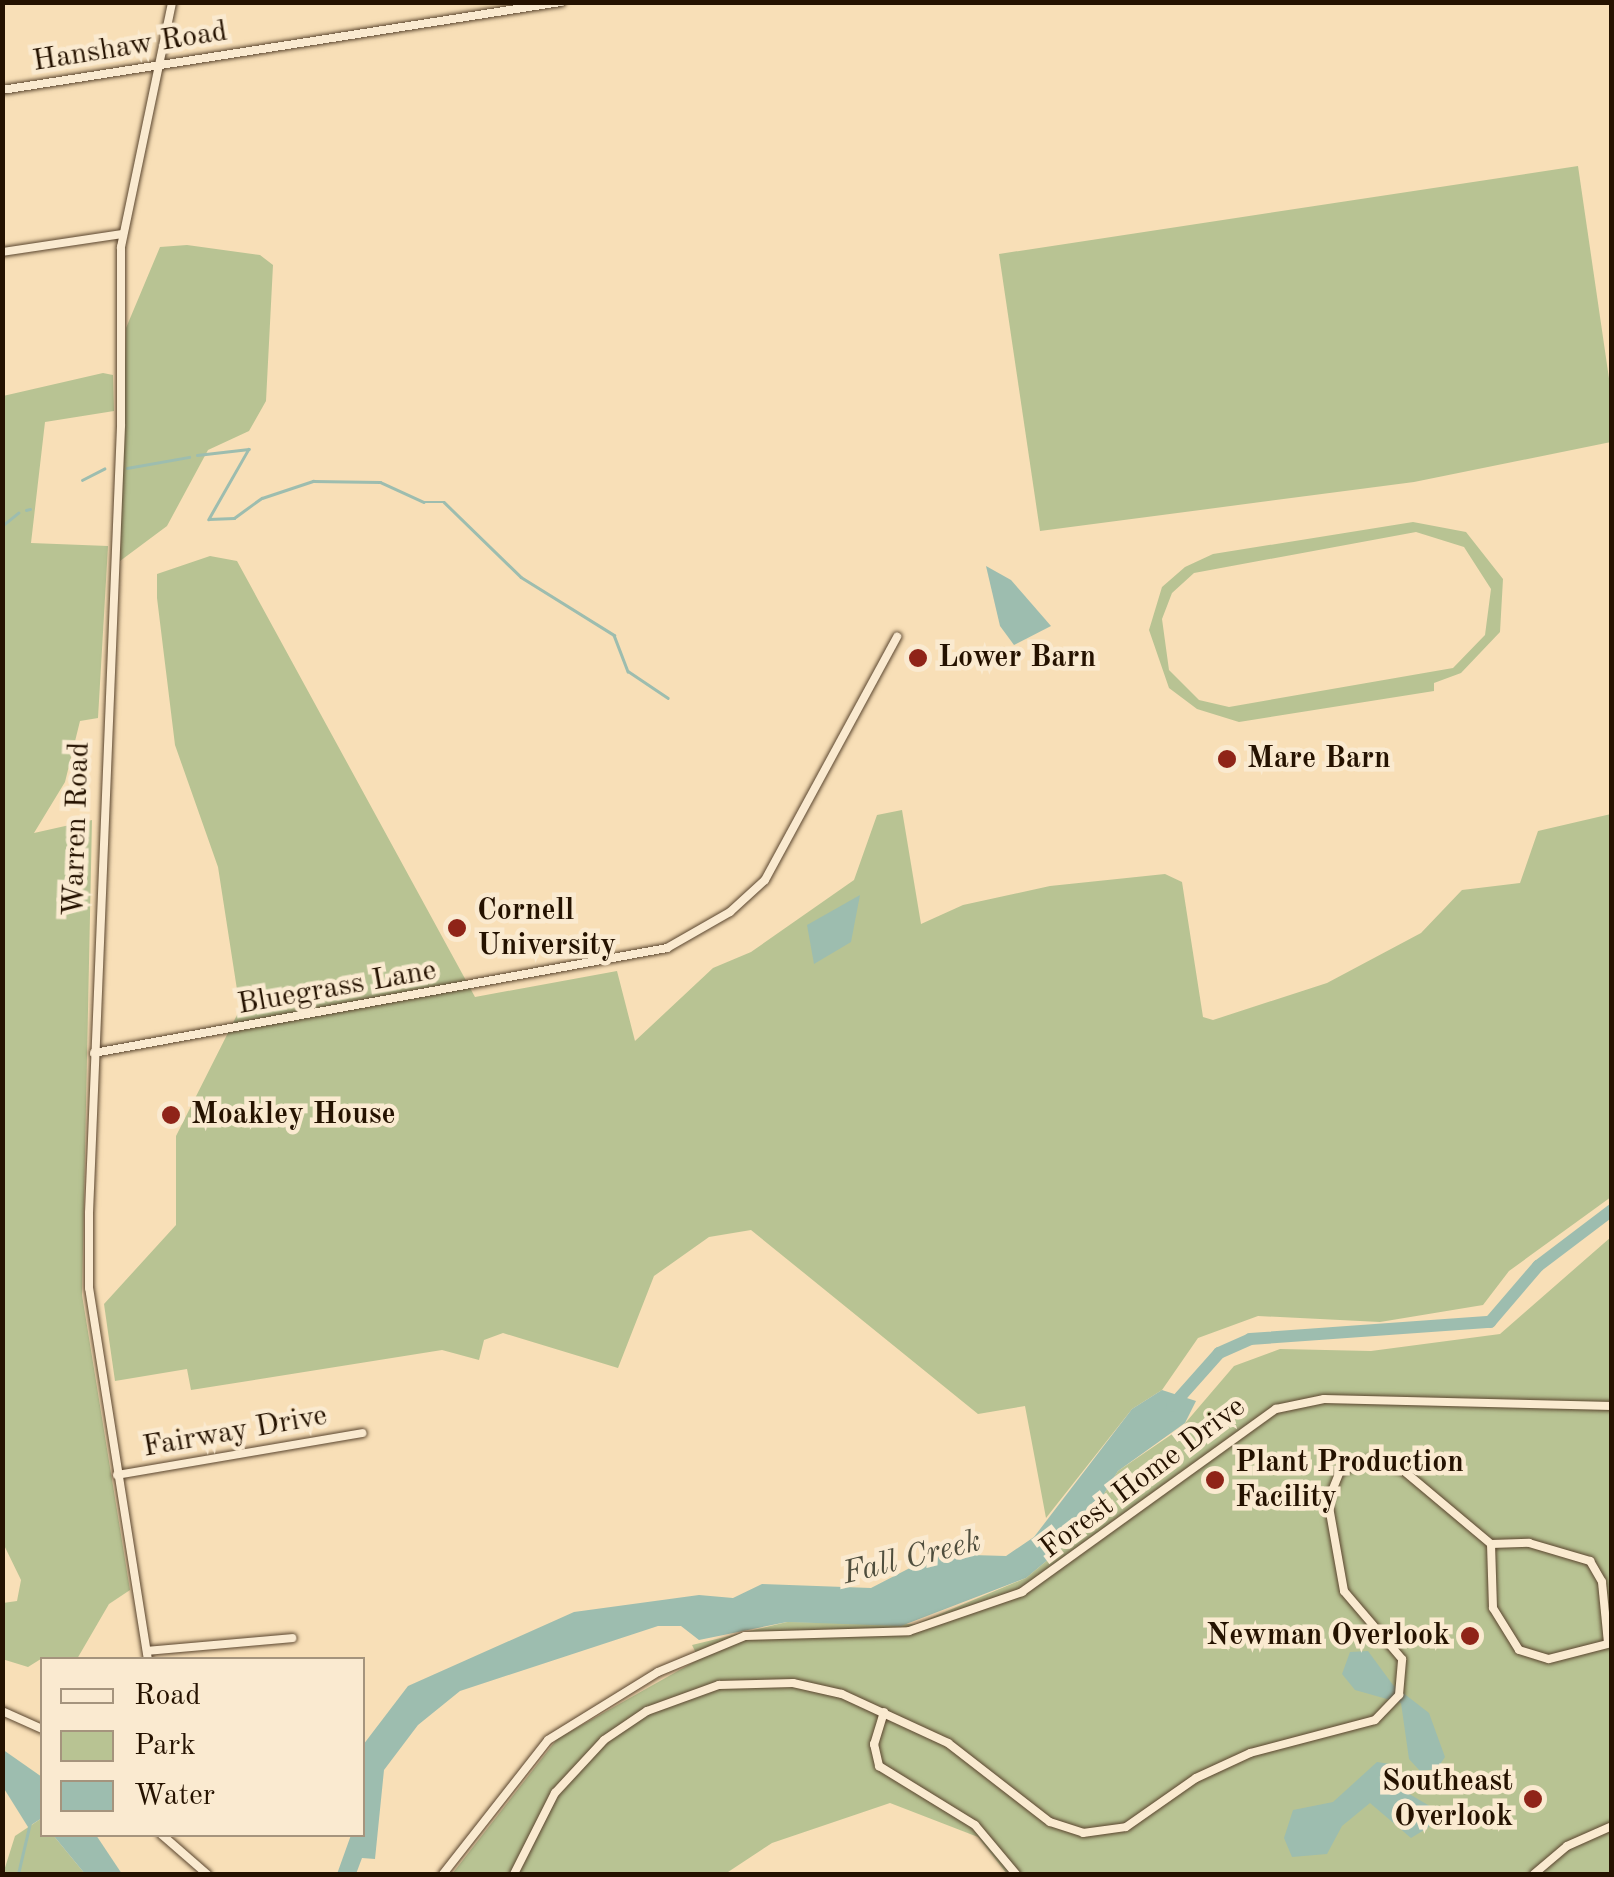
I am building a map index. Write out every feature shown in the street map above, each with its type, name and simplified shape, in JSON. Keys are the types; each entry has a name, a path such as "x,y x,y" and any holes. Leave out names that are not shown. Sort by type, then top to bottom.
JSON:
{"street":[{"name":"Warren Road","path":"148,1655 116,1475 89,1288 122,234 155,66 172,2"},
{"name":"Hanshaw Road","path":"2,90 560,2"},
{"path":"2,252 122,234"},
{"name":"Bluegrass Lane","path":"94,1053 668,948 730,912 765,880 897,637"},
{"name":"Forest Home Drive","path":"443,1874 548,1740 658,1672 745,1636 909,1631 1022,1592 1276,1409 1324,1399 1612,1406"},
{"name":"Fairway Drive","path":"116,1475 362,1432"},
{"path":"514,1874 538,1822 576,1768 625,1724 670,1700 768,1682 818,1688 884,1712 959,1750 1050,1822 1092,1833 1134,1823 1217,1767 1369,1722 1394,1704 1402,1685 1395,1644 1341,1584 1331,1482 1354,1464 1390,1463 1491,1544 1574,1552 1600,1573 1610,1643 1549,1660 1520,1650 1492,1608 1491,1544"},
{"path":"1600,1573 1612,1566"},
{"path":"148,1655 292,1638"},
{"path":"2,1710 40,1728"},
{"path":"884,1712 874,1744 879,1766 975,1825 1016,1874"},
{"path":"1534,1874 1567,1846 1612,1826"},
{"path":"168,1837 207,1874"}],"green space":[{"path":"1578,166 1611,392 1611,442 1414,482 1040,531 999,254"},
{"path":"187,245 260,255 273,265 266,401 249,431 208,450 167,526 120,561 126,328 160,247"},
{"path":"103,373 113,375 114,411 45,422 31,543 108,546 98,718 80,721 65,782 34,833 92,820 82,1295 130,1590 109,1604 78,1657 40,1657 28,1667 2,1659 3,1603 17,1601 21,1580 2,1541 3,396"},
{"path":"1413,522 1466,532 1503,579 1500,632 1461,673 1434,683 1434,691 1239,722 1197,709 1169,688 1149,630 1162,587 1185,567 1213,554","holes":["1416,532 1464,547 1491,589 1485,635 1453,668 1229,707 1199,700 1169,670 1162,619 1172,593 1194,573"]},
{"path":"210,556 237,561 475,997 617,971 635,1041 713,968 751,952 854,880 877,815 902,810 921,924 963,905 1050,886 1165,874 1182,882 1203,1017 1213,1020 1327,983 1421,933 1462,890 1520,883 1538,831 1611,814 1611,1197 1509,1271 1483,1305 1380,1322 1258,1316 1198,1338 1162,1390 1132,1409 1046,1518 1025,1406 978,1414 751,1230 709,1237 654,1276 618,1368 503,1333 484,1340 479,1360 442,1350 191,1390 187,1369 115,1381 104,1304 176,1225 176,1136 240,1009 218,867 175,745 157,598 157,574"},
{"path":"1611,1237 1611,1874 1007,1874 978,1837 890,1803 772,1843 725,1874 452,1874 557,1739 699,1659 692,1645 787,1622 916,1624 1026,1578 1080,1533 1118,1471 1181,1428 1234,1366 1280,1349 1371,1351 1500,1334"},
{"path":"40,1819 40,1837 55,1837 85,1874 3,1874 15,1836"}],"water":[{"path":"986,566 1011,580 1051,626 1014,645 1000,626"},
{"path":"860,895 851,942 814,964 807,925"},
{"path":"1162,1390 1196,1401 1185,1423 1118,1471 1080,1533 1026,1578 901,1626 787,1622 699,1640 681,1626 658,1626 460,1691 418,1725 384,1770 375,1859 362,1858 356,1874 337,1874 350,1837 365,1837 365,1742 408,1686 574,1612 699,1595 733,1598 762,1584 871,1588 937,1554 1006,1556 1034,1537 1132,1409"},
{"path":"1368,1651 1393,1685 1429,1713 1445,1757 1437,1769 1420,1771 1409,1759 1401,1703 1355,1690 1342,1674 1350,1652"},
{"path":"2,1749 40,1776 40,1819 28,1827 3,1787"},
{"path":"1377,1762 1390,1764 1406,1792 1433,1808 1429,1827 1411,1838 1370,1803 1342,1826 1327,1854 1292,1857 1284,1838 1293,1810 1333,1802"},
{"path":"55,1837 97,1837 122,1874 85,1874"}],"waterway":[{"path":"197,455 249,449 209,519 234,518 262,498 313,481 380,482 424,502 444,502 521,577 614,635 628,671 668,698"},
{"path":"127,468 189,457"},
{"path":"82,480 104,469"},
{"path":"26,510 30,509"},
{"path":"2,526 18,513"},
{"name":"Fall Creek","path":"1172,1406 1219,1353 1250,1339 1490,1322 1538,1266 1612,1210"},
{"path":"18,1874 30,1823"}],"place":[{"name":"Lower Barn","path":"918,658"},
{"name":"Mare Barn","path":"1227,759"},
{"name":"Cornell University","path":"457,928"},
{"name":"Moakley House","path":"171,1115"},
{"name":"Plant Production Facility","path":"1215,1480"},
{"name":"Newman Overlook","path":"1470,1636"},
{"name":"Southeast Overlook","path":"1533,1799"}]}
